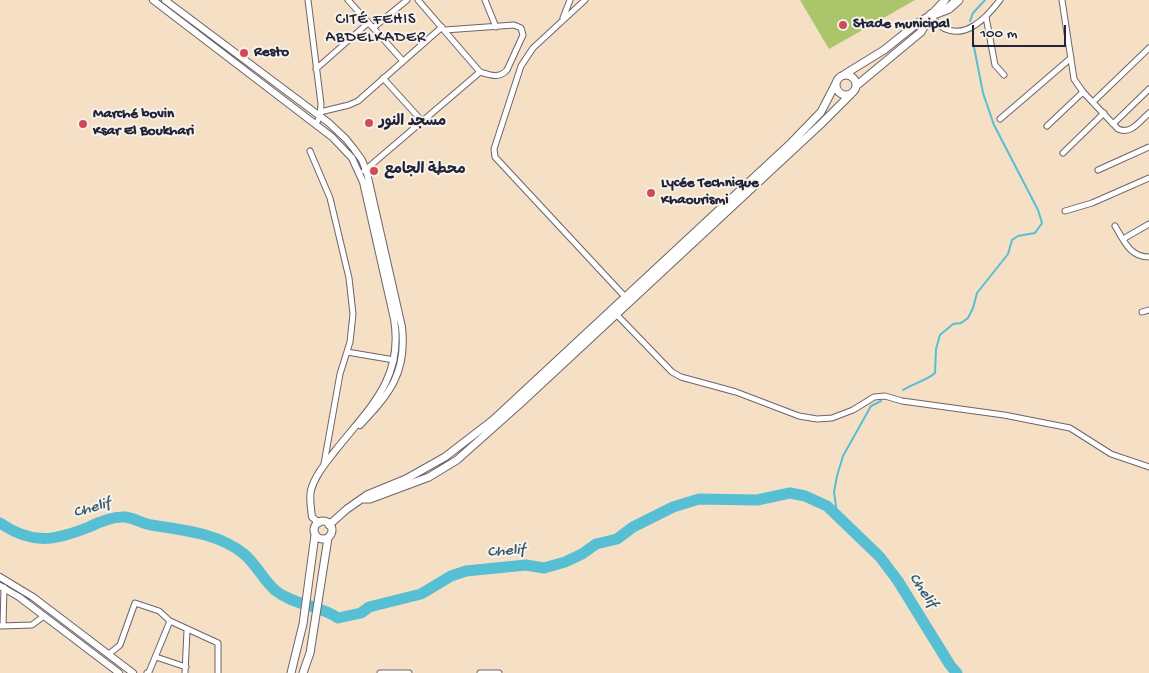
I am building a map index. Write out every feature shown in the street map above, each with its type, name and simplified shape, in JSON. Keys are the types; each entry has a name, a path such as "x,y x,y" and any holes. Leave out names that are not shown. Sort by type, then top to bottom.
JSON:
{"highway":[{"path":"931,15 949,8 958,0"}],"main road":[{"path":"330,525 347,509 367,495 425,470 467,442 500,414 814,131 851,94 856,86 921,32 931,15 945,0"},
{"path":"362,499 370,499 429,477 456,460 521,403 616,314 628,300 811,123 826,104 839,77 884,50 919,22 931,15"},
{"path":"845,74 854,77 856,86"},
{"path":"836,83 837,89 841,94 851,94"},
{"path":"291,673 303,624 315,526 319,522 325,522 330,525"},
{"path":"303,673 310,652 328,538 331,533 330,525"},
{"path":"315,535 322,539 328,538"}],"street":[{"path":"153,0 332,137 352,158 360,174 397,337 394,360 387,382 314,481 310,495 312,517 319,522"},
{"path":"165,0 320,114 346,138 362,160 366,169 374,197 402,327 404,340 402,355 399,371 387,396 324,465"},
{"path":"308,0 321,104 316,124"},
{"path":"348,0 403,61"},
{"path":"373,28 407,0"},
{"path":"320,114 354,104 444,28 514,25 520,28 524,35 507,70 497,76 480,72 444,28 418,0"},
{"path":"485,0 496,27"},
{"path":"562,22 570,0"},
{"path":"585,0 533,48 522,66 494,154 628,300"},
{"path":"931,15 941,27 957,30 974,26 986,17 1000,0"},
{"path":"1062,0 1074,79 1083,92 1118,129 1126,131 1131,129 1149,113"},
{"path":"986,17 995,64 1004,75"},
{"path":"316,69 368,23"},
{"path":"1093,102 1149,48"},
{"path":"1000,119 1071,58"},
{"path":"360,174 480,72"},
{"path":"383,78 422,121"},
{"path":"1113,124 1149,89"},
{"path":"1047,126 1083,92"},
{"path":"1063,153 1104,113"},
{"path":"1098,170 1149,147"},
{"path":"310,151 330,198 350,278 353,314 350,342 340,374 324,465"},
{"path":"1065,211 1092,203 1149,178"},
{"path":"1122,239 1149,224"},
{"path":"1115,226 1122,239 1135,255 1149,257"},
{"path":"1142,312 1149,310"},
{"path":"616,314 672,372 681,377 736,392 799,416 816,419 832,418 854,410 874,398 885,396 902,401 1004,415 1070,428 1111,454 1149,467"},
{"path":"347,352 394,360"},
{"path":"0,577 33,597 133,673"},
{"path":"2,587 44,616 119,673"},
{"path":"2,587 2,626 32,625 44,616"},
{"path":"109,654 120,645 136,603 159,611 170,621 218,643 218,673"},
{"path":"147,673 170,621"},
{"path":"156,656 185,670 187,630"},
{"path":"380,673 409,673"},
{"path":"480,673 499,673"}],"green space":[{"name":"Stade municipal","path":"800,0 915,0 829,49"}],"waterway":[{"path":"970,21 973,13 985,0"},
{"path":"903,390 935,373 936,349 940,335 953,324 961,323 968,318 977,293 1008,254 1012,240 1018,236 1035,233 1042,223 1038,210 994,125 983,93 973,42"},
{"path":"837,514 834,492 843,456 871,406 881,401"},
{"name":"Chelif","path":"0,523 22,535 33,538 54,538 116,517 125,517 151,525 211,537 223,541 244,554 271,587 283,596 323,610 338,618 361,613 369,607 421,594 451,576 466,571 526,565 544,568 565,562 582,554 596,544 617,539 633,527 673,507 699,499 757,500 790,493 805,496 827,506 880,557 898,581 950,665 957,673"}],"place":[{"name":"Stade municipal","path":"843,25"},
{"name":"Resto","path":"244,53"},
{"name":"مسجد النور","path":"369,123"},
{"name":"Marché bovin Ksar El Boukhari","path":"83,124"},
{"name":"محطة الجامع","path":"374,171"},
{"name":"Lycée Technique Khaourismi","path":"651,193"}],"district":[{"name":"CITÉ FEHIS ABDELKADER","path":"376,30"}]}
